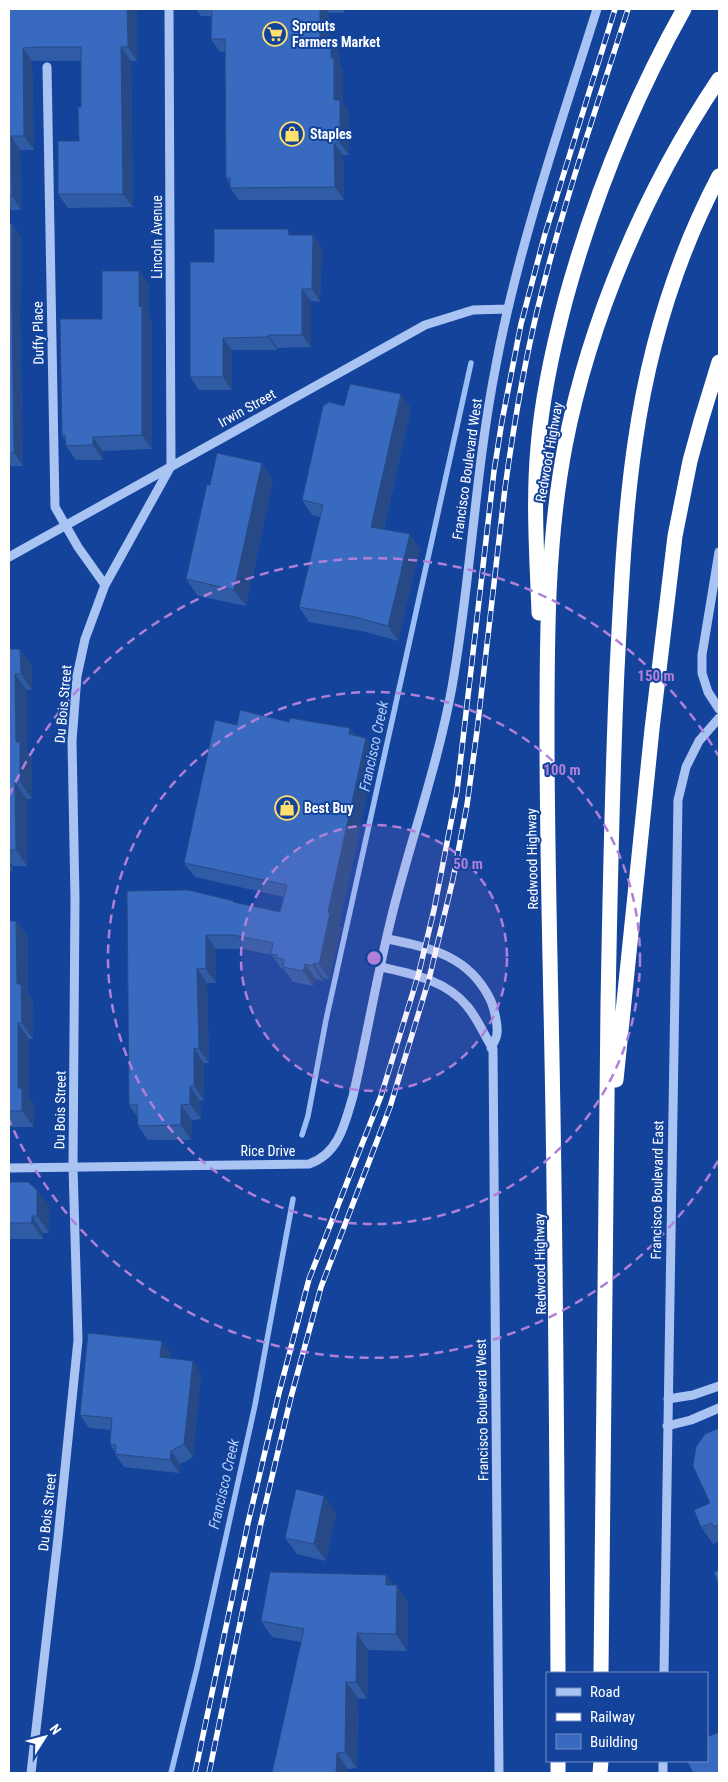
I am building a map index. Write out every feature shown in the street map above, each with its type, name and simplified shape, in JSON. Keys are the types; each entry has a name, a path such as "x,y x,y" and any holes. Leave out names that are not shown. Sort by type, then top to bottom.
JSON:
{"highway":[{"path":"548,833 535,520 535,483 541,415 560,320 593,211 626,126 684,9"},
{"name":"Redwood Highway","path":"558,1672 557,1298 548,833 547,622 550,563 558,485 573,409 594,334 625,254 672,156 719,79"},
{"path":"602,1672 612,778 623,567 635,444 647,379 669,298 696,224 719,176"},
{"path":"607,1166 656,691 675,536 690,461 719,362"}],"street":[{"name":"Lincoln Avenue","path":"169,9 171,466"},
{"name":"Francisco Boulevard West","path":"492,1048 474,1015 459,998 429,979 381,967 392,917 424,802 452,688 465,599 478,481 495,367 508,309 538,198 597,9"},
{"name":"Duffy Place","path":"47,66 55,507 105,585"},
{"name":"Irwin Street","path":"9,558 425,325 473,310 508,309"},
{"name":"Du Bois Street","path":"30,1773 61,1509 78,1340 73,1167 75,898 72,742 77,676 85,639 105,585 171,466"},
{"path":"719,552 702,655 702,673 708,692 719,709"},
{"name":"Francisco Boulevard East","path":"664,1672 678,800 686,767 699,741 719,718"},
{"name":"Francisco Boulevard West","path":"388,939 437,951 461,963 479,980 494,1006 497,1033 492,1048 499,1773"},
{"name":"Rice Drive","path":"9,1168 298,1165 309,1164 325,1157 336,1145 346,1121 381,967"},
{"path":"668,1400 693,1395 719,1386"},
{"path":"667,1426 691,1420 719,1408"}],"building":[{"path":"9,9 127,9 128,47 121,47 123,194 58,194 58,141 79,141 78,107 81,107 81,47 38,47 23,48 24,136 11,136 12,196 9,196"},
{"name":"Staples","path":"212,9 320,9 320,39 331,39 331,58 334,58 334,100 340,100 340,143 334,143 335,187 230,188 230,178 226,178 225,39 211,39"},
{"path":"9,224 12,224 14,453 9,453"},
{"path":"214,229 288,229 289,235 313,235 312,289 302,289 302,335 223,338 223,377 190,377 190,262 214,262"},
{"path":"102,271 139,271 139,307 142,306 142,435 93,437 93,445 66,446 65,435 62,435 60,319 102,319"},
{"path":"350,384 401,394 371,527 410,534 388,626 355,617 299,607 323,505 302,500 323,406 329,402 344,406"},
{"path":"217,453 262,463 234,590 186,579 207,484 210,485"},
{"path":"9,649 20,649 21,674 15,674 16,742 20,742 20,782 15,782 16,850 9,850"},
{"path":"240,710 289,722 290,718 350,728 349,734 366,738 328,912 330,913 319,964 314,963 313,966 305,964 303,971 283,967 284,959 276,958 277,955 271,954 273,943 233,935 206,935 206,969 197,968 199,1049 194,1048 194,1086 190,1086 190,1104 181,1105 181,1125 138,1126 137,1105 129,1105 127,891 188,890 280,912 287,885 184,863 215,720 237,725"},
{"path":"9,921 16,921 17,984 21,984 22,1023 18,1023 18,1088 22,1088 22,1111 9,1111"},
{"path":"9,1182 28,1182 37,1190 37,1216 32,1216 32,1223 9,1223"},
{"path":"88,1333 162,1341 160,1357 193,1361 184,1444 171,1451 170,1460 115,1454 116,1445 110,1444 112,1418 80,1415"},
{"path":"719,1428 719,1525 714,1527 712,1523 701,1527 694,1510 710,1503 693,1466 696,1447 705,1434"},
{"path":"296,1489 324,1496 314,1544 285,1538"},
{"path":"719,1570 719,1585 714,1572"},
{"path":"270,1572 386,1575 386,1585 397,1585 396,1634 357,1633 356,1682 346,1682 345,1752 337,1753 336,1773 272,1773 304,1629 261,1621"},
{"path":"719,1732 719,1773 693,1773 688,1762 708,1762 708,1737"}],"waterway":[{"name":"Francisco Creek","path":"302,1135 308,1116 326,1020 471,363"},
{"name":"Francisco Creek","path":"171,1773 197,1668 255,1405 293,1199"}],"railway":[{"path":"195,1773 248,1523 309,1279 381,1096 418,976 434,910 457,791 494,471 521,324 545,234 615,9"},
{"path":"209,1773 260,1527 291,1397 321,1287 390,1107 429,979 453,879 467,805 505,488 525,367 535,319 560,223 628,9"}],"place":[{"name":"Sprouts Farmers Market","path":"275,34"},
{"name":"Staples","path":"292,134"},
{"name":"Best Buy","path":"287,808"}]}
